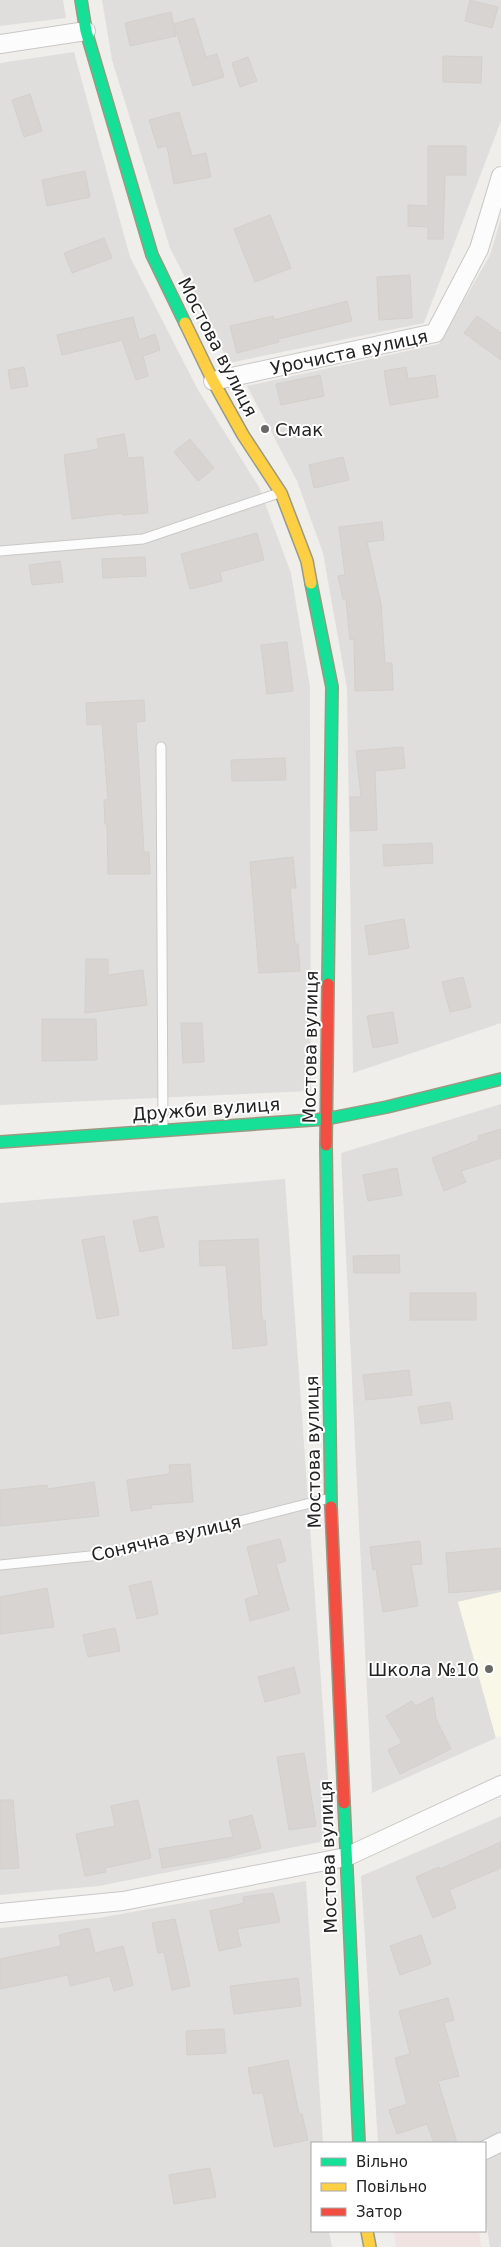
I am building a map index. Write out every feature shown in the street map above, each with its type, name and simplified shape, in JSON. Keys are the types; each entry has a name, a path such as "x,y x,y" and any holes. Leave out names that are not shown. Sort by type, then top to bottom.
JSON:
{"street":[{"name":"Мостова вулиця","path":"81,0 86,31 152,255 213,381 243,435 281,492 307,561 332,687 326,1118 331,1498 359,2142"},
{"path":"0,44 86,31"},
{"name":"Урочиста вулиця","path":"213,381 435,333 479,249 501,176"},
{"name":"Дружби вулиця","path":"0,1142 326,1118 387,1107 501,1078"},
{"path":"0,1913 123,1901 346,1857 501,1785"},
{"path":"486,2150 501,2142"},
{"path":"367,2232 370,2247"}],"lane":[{"path":"0,551 143,539 281,492"},
{"path":"161,747 163,1129"},
{"name":"Сонячна вулиця","path":"0,1565 110,1554 331,1498"}],"shaded area":[{"path":"0,0 63,0 66,18 0,26"},
{"path":"102,0 501,0 501,121 424,323 229,363 170,248 112,60"},
{"path":"74,52 130,257 198,390 259,487 291,573 310,687 311,1091 0,1105 0,63"},
{"path":"501,218 501,1023 353,1073 347,688 323,553 297,481 247,386 439,344 490,255"},
{"path":"501,1104 501,1592 458,1602 496,1738 372,1793 341,1153"},
{"path":"285,1179 331,1820 320,1842 99,1886 0,1895 0,1203"},
{"name":"Школа №10","path":"501,1592 501,1736 496,1738 458,1602"},
{"path":"501,1816 501,2135 486,2142 378,2142 361,1876"},
{"path":"306,1881 323,2142 311,2142 311,2232 329,2232 332,2247 0,2247 0,1928 98,1918"},
{"path":"501,2150 501,2247 490,2247 486,2221 486,2157"},
{"path":"394,2232 479,2232 481,2247 396,2247"}],"building":[{"path":"470,0 498,7 492,28 465,21"},
{"path":"171,12 176,36 130,46 125,23"},
{"path":"194,18 206,57 217,54 224,77 193,86 174,24"},
{"path":"443,56 482,57 481,83 443,82"},
{"path":"248,57 257,81 240,87 232,63"},
{"path":"30,94 42,131 24,137 12,100"},
{"path":"179,112 192,156 206,153 211,177 174,184 167,146 158,148 149,120"},
{"path":"428,146 466,146 466,175 445,175 443,239 428,239 428,227 408,226 408,205 428,206"},
{"path":"85,171 90,197 47,206 42,180"},
{"path":"270,215 291,268 255,282 234,229"},
{"path":"104,238 112,258 72,273 64,253"},
{"path":"410,275 412,318 379,320 377,277"},
{"path":"347,301 352,321 278,339 279,342 237,353 230,326 273,316 274,320"},
{"path":"477,316 501,333 501,360 464,333"},
{"path":"133,317 139,340 155,334 160,350 143,356 148,376 136,380 122,340 62,355 57,335"},
{"path":"24,367 28,386 11,389 8,370"},
{"path":"406,367 408,379 435,375 438,397 390,405 384,371"},
{"path":"320,375 324,396 281,405 276,384"},
{"path":"124,434 128,458 143,457 148,513 122,515 122,513 72,519 64,455 99,449 97,439"},
{"path":"190,439 214,468 198,481 174,452"},
{"path":"343,457 349,480 314,488 309,465"},
{"path":"382,522 384,540 367,542 381,604 385,663 392,663 393,690 355,691 354,639 350,640 346,599 343,599 338,576 345,575 339,527"},
{"path":"257,533 264,560 220,572 222,581 190,589 181,554"},
{"path":"145,557 146,576 103,578 102,559"},
{"path":"60,561 63,582 32,585 29,565"},
{"path":"287,642 293,691 267,694 261,645"},
{"path":"144,700 145,721 136,722 144,852 149,852 150,874 108,874 107,824 105,824 104,800 108,800 102,724 87,725 86,703"},
{"path":"403,747 405,768 375,771 377,830 351,831 350,797 361,797 356,751"},
{"path":"285,758 286,780 232,781 231,760"},
{"path":"432,843 433,863 384,866 383,845"},
{"path":"293,857 296,888 290,888 295,944 298,944 300,971 259,973 250,862"},
{"path":"404,919 409,948 369,955 365,926"},
{"path":"86,959 108,959 108,975 143,970 147,1005 85,1013"},
{"path":"463,977 471,1007 450,1012 442,982"},
{"path":"393,1012 398,1043 373,1048 367,1016"},
{"path":"42,1019 96,1019 97,1060 42,1061"},
{"path":"181,1023 202,1023 204,1062 183,1063"},
{"path":"501,1129 501,1158 461,1171 466,1182 444,1191 432,1158 479,1140 478,1136"},
{"path":"397,1168 402,1195 368,1201 363,1175"},
{"path":"157,1216 164,1247 140,1252 133,1221"},
{"path":"104,1236 119,1315 97,1319 82,1240"},
{"path":"258,1239 262,1320 265,1320 267,1345 233,1349 226,1265 200,1266 199,1241"},
{"path":"399,1255 400,1273 354,1273 353,1256"},
{"path":"410,1293 476,1293 476,1320 410,1320"},
{"path":"409,1370 412,1395 366,1400 363,1375"},
{"path":"450,1402 453,1419 421,1424 418,1407"},
{"path":"190,1464 193,1502 151,1505 152,1508 131,1511 127,1480 170,1474 169,1465"},
{"path":"94,1482 99,1516 0,1526 0,1490 47,1485 48,1489"},
{"path":"280,1539 286,1561 276,1564 289,1610 250,1621 245,1599 259,1595 247,1547"},
{"path":"420,1541 422,1564 411,1565 418,1606 383,1612 376,1569 373,1570 370,1547"},
{"path":"501,1548 501,1589 449,1593 446,1553"},
{"path":"151,1581 158,1614 137,1619 129,1586"},
{"path":"47,1588 54,1627 0,1634 0,1597"},
{"path":"115,1628 120,1651 88,1657 83,1635"},
{"path":"294,1667 300,1693 265,1702 258,1677"},
{"path":"433,1697 436,1719 451,1749 400,1774 388,1750 402,1743 386,1716 412,1701 416,1706"},
{"path":"304,1753 316,1826 289,1830 277,1757"},
{"path":"0,1800 13,1800 19,1868 0,1869"},
{"path":"138,1800 151,1858 105,1868 106,1872 85,1876 76,1834 115,1826 111,1806"},
{"path":"252,1815 261,1848 228,1857 162,1868 159,1849 233,1837 229,1821"},
{"path":"501,1842 501,1868 449,1890 456,1908 433,1918 416,1877 439,1867 440,1869"},
{"path":"273,1893 280,1922 237,1929 241,1946 219,1951 210,1911 244,1903 243,1897"},
{"path":"175,1919 190,1986 172,1990 164,1952 158,1953 152,1923"},
{"path":"89,1928 95,1953 123,1946 133,1985 114,1991 110,1976 70,1986 68,1975 0,1989 0,1959 61,1946 59,1935"},
{"path":"421,1935 431,1964 400,1975 390,1946"},
{"path":"298,1978 301,2006 234,2014 230,1986"},
{"path":"448,1998 454,2020 444,2023 459,2076 438,2081 457,2142 434,2142 427,2124 397,2134 389,2110 407,2104 395,2058 410,2054 399,2011"},
{"path":"224,2029 226,2053 187,2055 186,2031"},
{"path":"288,2060 299,2114 302,2114 308,2140 274,2147 263,2093 253,2094 248,2068"},
{"path":"210,2168 216,2197 174,2204 169,2175"}],"traffic: fast":[{"path":"81,0 86,31 152,255 185,323"},
{"path":"311,583 332,687 328,984"},
{"path":"0,1142 326,1119 387,1107 501,1079"},
{"path":"326,1145 331,1507"},
{"path":"344,1803 359,2142"}],"traffic: slow":[{"path":"185,323 213,381 243,435 281,493 307,561 311,583"},
{"path":"367,2232 370,2247"}],"traffic: jam":[{"path":"326,1145 328,984"},
{"path":"331,1507 344,1803"}],"place":[{"name":"Смак","path":"265,429"},
{"name":"Школа №10","path":"489,1669"}]}
